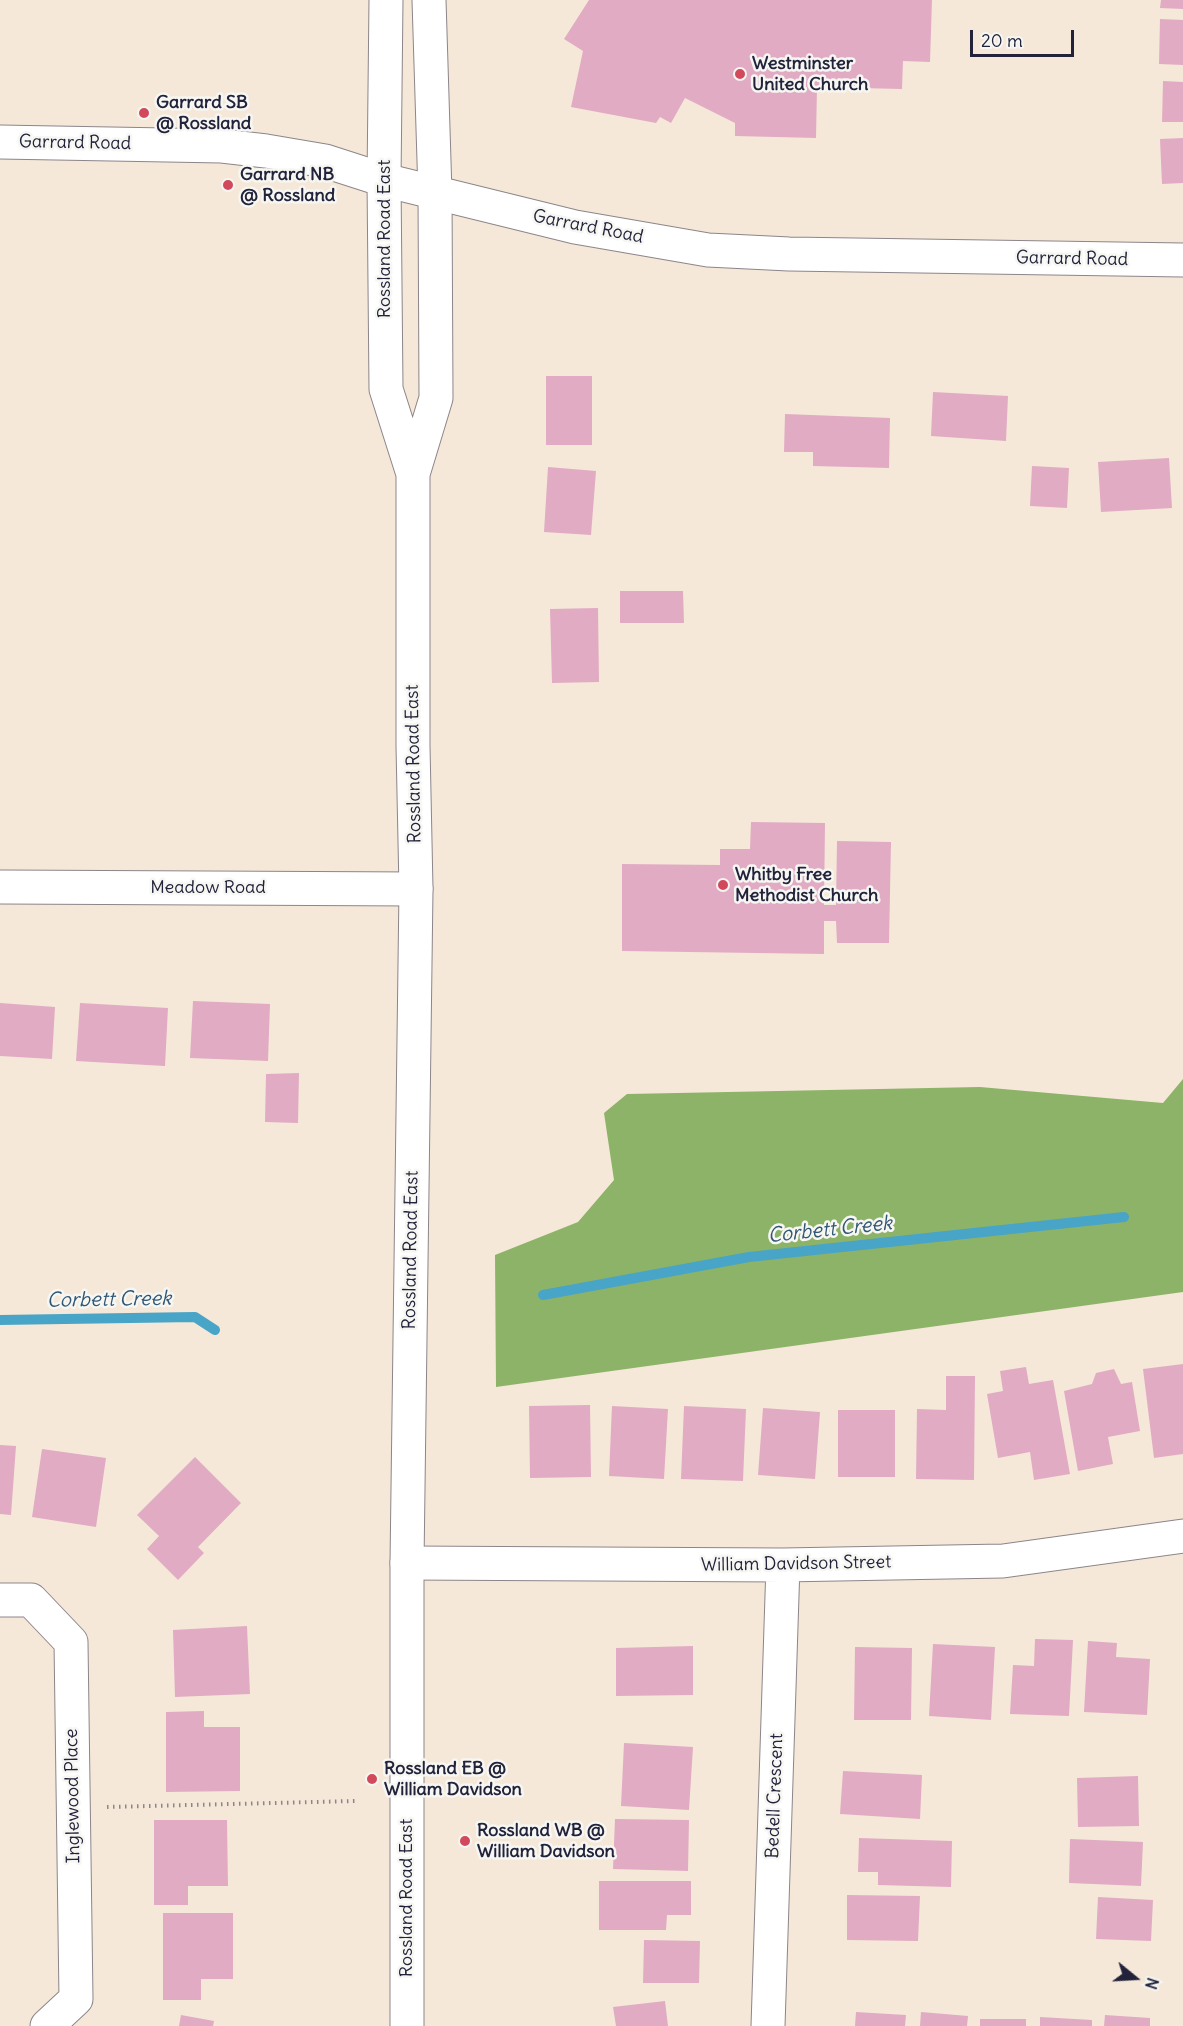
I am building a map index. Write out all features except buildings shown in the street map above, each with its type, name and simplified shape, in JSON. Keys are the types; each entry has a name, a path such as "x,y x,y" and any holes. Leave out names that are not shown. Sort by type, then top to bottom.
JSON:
{"street":[{"name":"Rossland Road East","path":"386,0 384,180 386,389 413,474"},
{"name":"Rossland Road East","path":"407,2026 407,1563 416,889 413,746 413,474 436,398 435,193 429,0"},
{"name":"Garrard Road","path":"0,142 222,146 266,151 325,161 384,180 574,227 708,250 789,254 1183,260"},
{"name":"Meadow Road","path":"0,888 416,889"},
{"name":"William Davidson Street","path":"407,1563 783,1565 1003,1561 1183,1536"},
{"name":"Bedell Crescent","path":"768,2026 783,1565"},
{"name":"Inglewood Place","path":"0,1600 31,1600 71,1642 76,1999 47,2026"}],"path":[{"path":"74,1807 356,1801"}],"green space":[{"path":"1183,1079 1183,1292 496,1387 495,1255 578,1222 614,1180 604,1113 627,1094 980,1087 1163,1103"}],"waterway":[{"name":"Corbett Creek","path":"543,1295 749,1257 1124,1217"},
{"name":"Corbett Creek","path":"0,1320 195,1317 215,1330"}],"place":[{"name":"Westminster United Church","path":"740,74"},
{"name":"Garrard SB @ Rossland","path":"144,113"},
{"name":"Garrard NB @ Rossland","path":"228,185"},
{"name":"Whitby Free Methodist Church","path":"723,885"},
{"name":"Rossland EB @ William Davidson","path":"372,1779"},
{"name":"Rossland WB @ William Davidson","path":"465,1841"}]}
